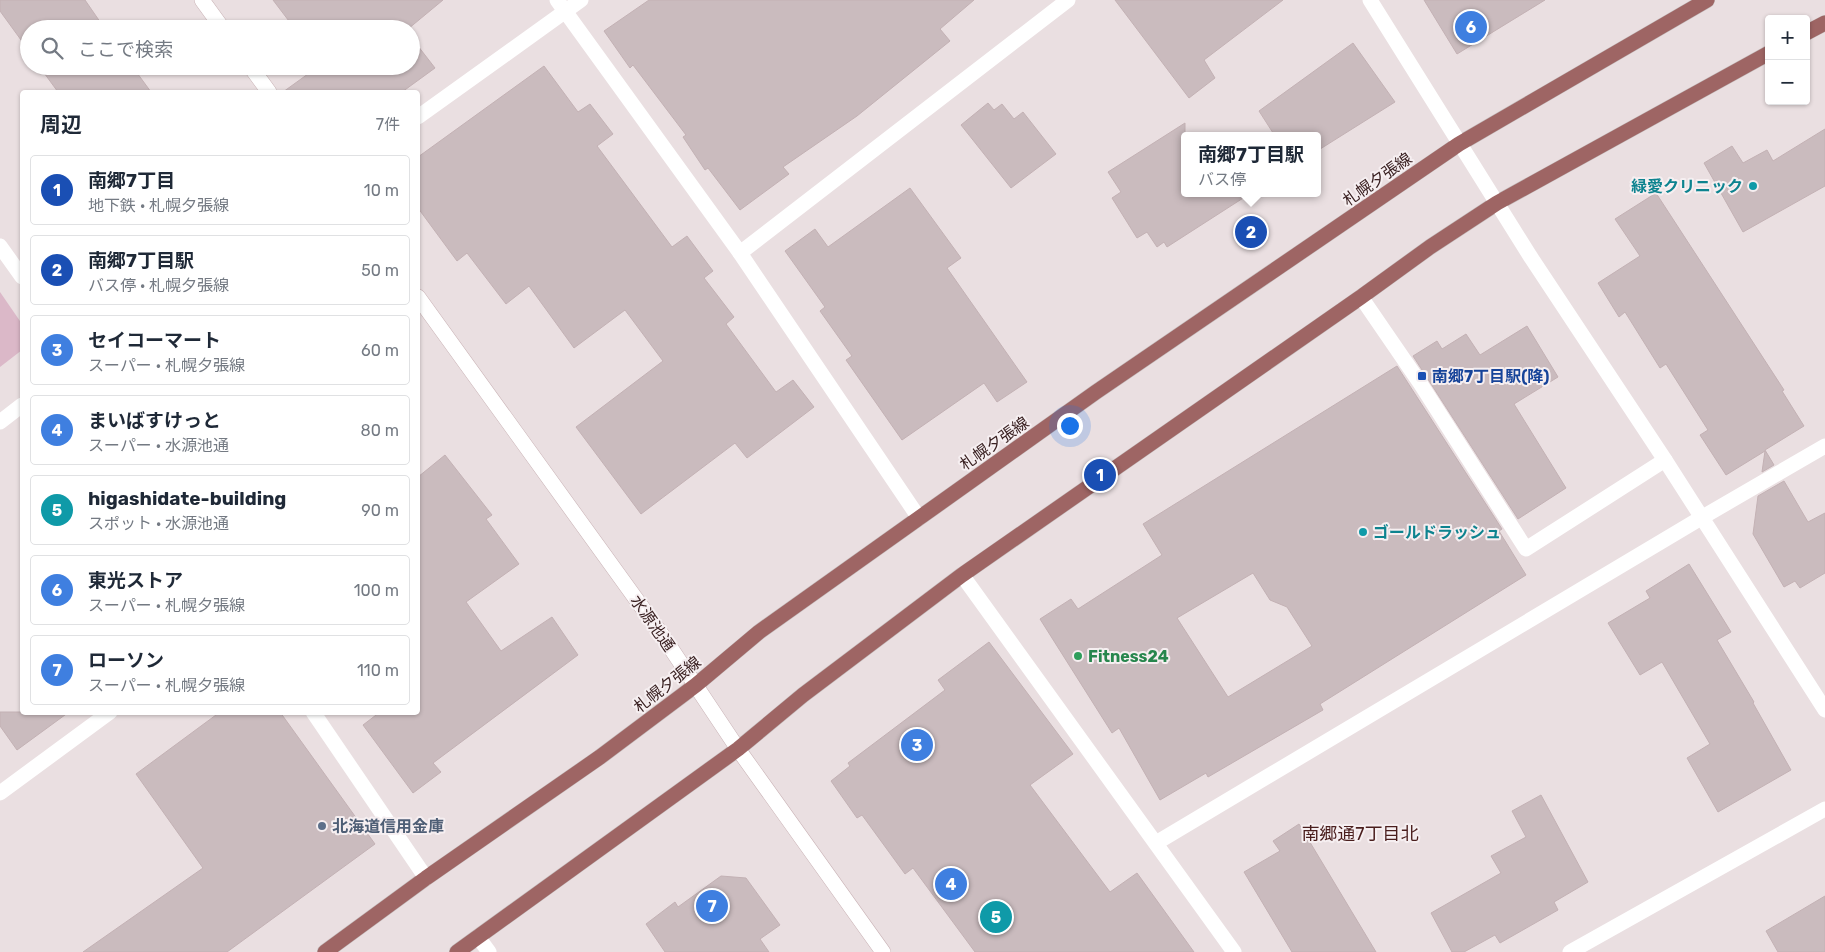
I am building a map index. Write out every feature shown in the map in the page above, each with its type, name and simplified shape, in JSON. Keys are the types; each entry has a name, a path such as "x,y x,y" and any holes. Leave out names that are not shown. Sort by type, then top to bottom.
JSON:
{"main road":[{"name":"札幌夕張線","path":"325,952 426,878 600,757 696,685 759,632 1096,392 1459,144 1707,0"},
{"path":"1810,31 1825,23"},
{"path":"457,952 738,749 811,689 962,575 1430,247 1497,203 1765,55"}],"street":[{"path":"202,0 216,20"},
{"path":"420,115 562,6 580,0"},
{"path":"740,253 1068,0"},
{"path":"1370,0 1530,256 1665,460 1825,710"},
{"path":"562,6 740,253 919,518"},
{"path":"257,75 268,90"},
{"path":"0,246 20,274"},
{"path":"1361,297 1388,334 1526,549 1665,460"},
{"name":"水源池通","path":"420,300 662,635 738,749 883,952"},
{"path":"0,422 20,407"},
{"path":"1156,843 1825,446"},
{"path":"962,575 1234,952"},
{"path":"0,792 106,715"},
{"path":"315,715 426,878"},
{"path":"1570,952 1825,809"},
{"path":"478,937 489,952"}],"shaded area":[{"path":"0,292 20,321 20,352 0,367"}],"building":[{"path":"0,0 85,0 99,20 20,20 20,39 0,11"},
{"path":"273,0 443,0 419,20 288,20"},
{"path":"649,0 974,0 940,29 950,41 857,116 783,167 789,174 740,210 708,168 705,170 683,137 686,135 633,65 630,68 604,31"},
{"path":"1115,0 1283,0 1204,60 1215,78 1189,98"},
{"path":"1424,0 1545,0 1457,54"},
{"path":"1353,43 1395,102 1321,148 1321,132 1272,132 1259,111"},
{"path":"420,49 435,68 405,90 286,90 307,75 420,75"},
{"path":"544,66 578,112 590,104 613,134 597,146 672,247 687,236 713,271 704,278 734,317 726,324 776,392 793,380 814,407 747,458 735,443 641,514 576,427 663,361 625,310 574,348 529,286 506,304 467,253 457,261 420,211 420,156"},
{"path":"46,75 139,75 150,90 57,90"},
{"path":"988,103 994,110 1002,104 1014,119 1023,112 1056,154 1011,188 961,125"},
{"path":"1185,123 1185,132 1181,132 1181,197 1245,197 1167,247 1164,242 1157,247 1147,232 1137,238 1112,198 1121,192 1108,172"},
{"path":"1825,129 1825,186 1743,232 1704,163 1732,146 1743,163 1767,150 1773,161"},
{"path":"910,188 961,258 947,268 1027,382 997,402 984,383 902,440 846,360 852,356 820,311 825,307 785,251 815,229 828,247"},
{"path":"1656,193 1784,390 1782,391 1804,426 1765,450 1774,465 1762,472 1765,451 1726,475 1700,435 1708,430 1666,364 1660,368 1625,312 1619,317 1598,283 1640,256 1615,219"},
{"path":"1527,326 1558,377 1514,404 1566,488 1518,519 1413,356 1437,341 1442,349 1466,334 1480,355"},
{"path":"1397,366 1502,529 1499,531 1526,575 1320,704 1323,710 1208,777 1206,773 1160,800 1119,728 1112,733 1040,619 1071,599 1078,609 1162,555 1143,524","holes":["1253,573 1270,600 1287,607 1312,646 1228,697 1177,618"]},
{"path":"445,455 492,515 486,519 519,564 466,602 501,651 552,617 578,655 433,763 441,772 413,793 363,725 376,715 420,715 420,475"},
{"path":"1784,481 1808,522 1825,513 1825,573 1800,588 1795,581 1784,587 1753,534 1758,496"},
{"path":"1689,564 1731,632 1717,640 1791,770 1718,812 1687,758 1710,744 1662,662 1640,675 1608,623 1650,598 1646,591"},
{"path":"989,642 1073,754 1030,785 1110,892 1137,873 1194,952 975,952 913,868 905,874 862,815 857,818 831,781 850,766 848,763 945,690 938,680"},
{"path":"0,712 20,712 20,715 65,715 17,750 0,726"},
{"path":"216,715 282,715 375,844 227,952 83,952 203,868 136,774"},
{"path":"1541,795 1588,882 1554,902 1558,910 1500,943 1495,935 1464,952 1452,952 1431,913 1501,873 1491,856 1526,837 1512,811"},
{"path":"1299,824 1376,952 1292,952 1244,872 1280,851 1273,841"},
{"path":"721,876 746,878 780,925 760,939 769,952 665,952 646,924 675,902 678,907"},
{"path":"1825,896 1825,952 1778,952 1766,931"}],"place":[{"name":"東光ストア","path":"1471,27"},
{"name":"緑愛クリニック","path":"1753,186"},
{"name":"南郷7丁目駅","path":"1251,232"},
{"name":"南郷7丁目駅(降)","path":"1422,376"},
{"name":"南郷7丁目","path":"1100,475"},
{"name":"ゴールドラッシュ","path":"1363,532"},
{"name":"Fitness24","path":"1078,656"},
{"name":"セイコーマート","path":"917,745"},
{"name":"北海道信用金庫","path":"322,826"},
{"name":"まいばすけっと","path":"951,884"},
{"name":"ローソン","path":"712,906"},
{"name":"higashidate-building","path":"996,917"}],"district":[{"name":"南郷通7丁目北","path":"1360,834"}]}
